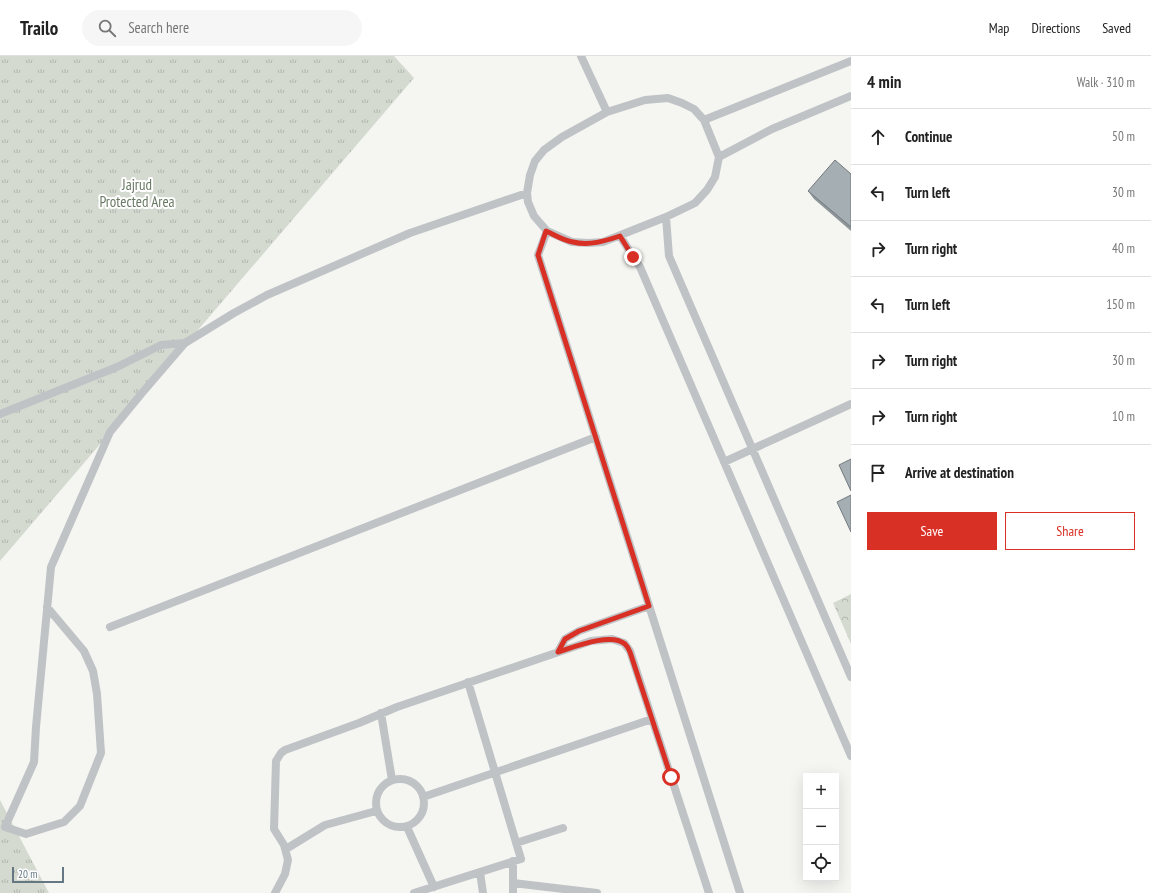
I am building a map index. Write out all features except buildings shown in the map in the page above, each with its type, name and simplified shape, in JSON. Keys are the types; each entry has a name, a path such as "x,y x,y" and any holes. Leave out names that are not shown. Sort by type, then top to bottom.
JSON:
{"lane":[{"path":"582,56 607,112"},
{"path":"704,120 851,61"},
{"path":"719,157 772,129 851,96"},
{"path":"668,98 694,109 704,120 719,157 715,177 707,190 695,203 620,236 603,242 588,244 572,242 546,231 534,216 528,202 527,193 530,175 535,161 544,150 562,137 607,112 645,100 668,98"},
{"path":"47,607 84,651 93,671 97,694 101,753 80,806 64,822 26,834 5,827 34,762 36,727 47,607 51,566 110,432 185,343 234,313 268,295 410,233 527,193"},
{"path":"666,217 669,256 851,677"},
{"path":"546,231 538,255 740,893"},
{"path":"620,236 640,268 851,756"},
{"path":"0,414 117,367 162,345 185,343"},
{"path":"724,462 851,404"},
{"path":"110,627 596,437"},
{"path":"558,652 565,639 579,631 649,606"},
{"path":"275,893 285,874 288,860 286,849 274,829 276,761 281,753 289,748 468,682 590,641 612,639 624,643 630,652 709,893"},
{"path":"414,893 521,859 468,682"},
{"path":"381,714 392,780"},
{"path":"423,797 652,719"},
{"path":"392,780 408,780 420,790 423,797 424,804 419,818 407,827 392,827 380,818 376,811 376,795 386,783 392,780"},
{"path":"286,849 325,824 376,811"},
{"path":"407,827 434,887"},
{"path":"516,843 563,828"},
{"path":"513,861 513,893"},
{"path":"480,872 483,893"},
{"path":"513,883 597,893"}],"green space":[{"name":"Jajrud Protected Area","path":"0,56 394,56 414,78 0,561"},
{"path":"851,594 851,644 833,603"},
{"path":"0,800 49,893 0,893"}],"route":[{"path":"633,257 620,236 603,242 588,244 572,242 546,231 538,255 649,606 571,635 562,642 558,652 590,641 612,639 624,643 630,652 671,777"}]}
